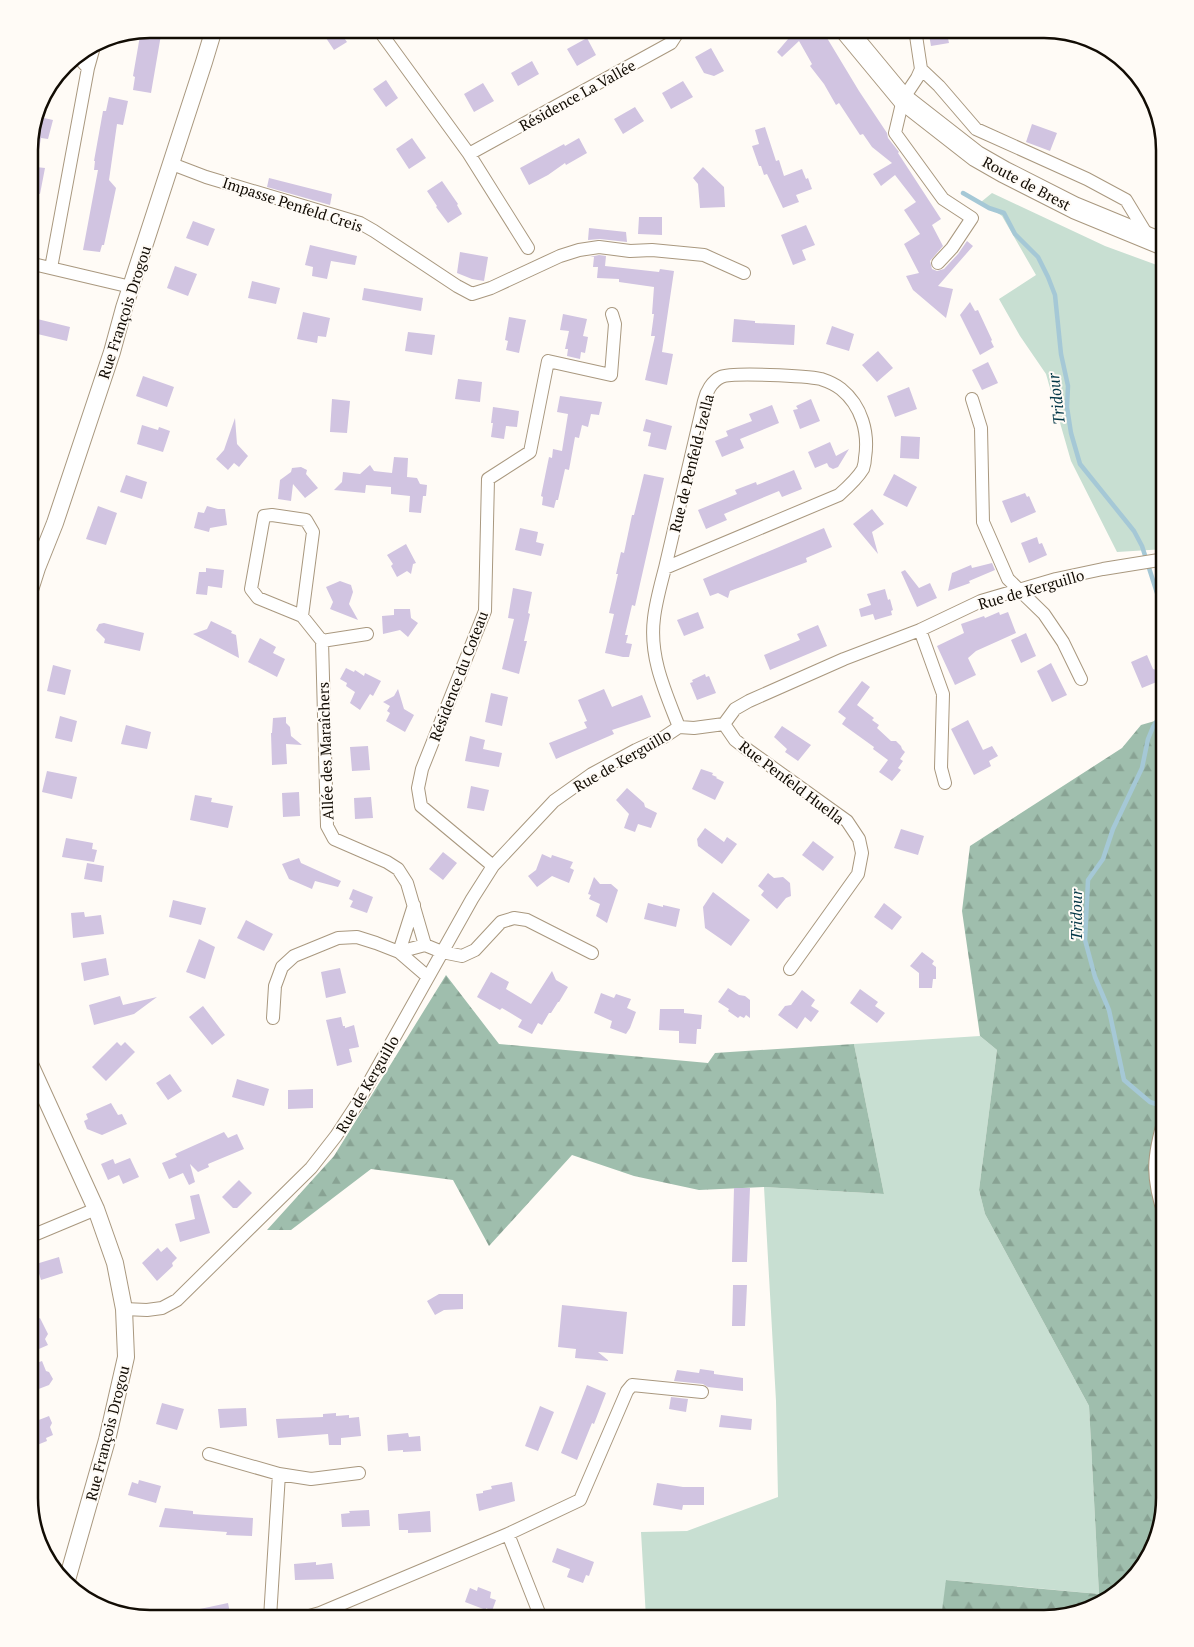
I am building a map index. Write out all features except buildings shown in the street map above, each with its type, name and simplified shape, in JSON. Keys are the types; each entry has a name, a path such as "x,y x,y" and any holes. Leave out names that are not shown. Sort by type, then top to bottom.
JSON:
{"main road":[{"name":"Route de Brest","path":"853,38 903,99 976,156 1075,208 1156,241"}],"street":[{"name":"Rue François Drogou","path":"38,568 112,352 211,38"},
{"path":"385,38 469,154 528,248"},
{"name":"Résidence La Vallée","path":"469,154 671,43 674,38"},
{"path":"916,38 921,69 903,99 895,133 943,199 972,218 952,248 938,263"},
{"path":"51,268 88,68 93,53"},
{"path":"81,61 88,68"},
{"path":"921,69 940,86 976,128 1087,179 1126,200 1156,239"},
{"name":"Impasse Penfeld Creis","path":"172,164 206,177 360,223 456,286 472,294 490,288 560,256 578,250 599,247 630,251 652,250 704,255 744,273"},
{"path":"38,266 131,287"},
{"name":"Résidence du Coteau","path":"493,866 421,806 418,788 422,769 485,611 488,479 530,452 548,361 611,375 615,324 612,314"},
{"name":"Rue de Penfeld-Izella","path":"665,568 839,495 852,484 864,468 867,448 865,425 856,406 841,389 822,380 806,377 738,374 721,377 710,387 704,401 665,568 654,618 654,646 659,676 678,727"},
{"path":"972,399 981,428 983,522 1008,579 1044,614 1063,642 1081,679"},
{"path":"302,616 313,532 306,520 272,515 264,516 251,589 258,598 302,616 322,641 367,634"},
{"name":"Rue de Kerguillo","path":"124,1310 162,1308 177,1300 311,1168 336,1136 357,1104 472,899 493,866 554,801 592,774 664,737 678,727 694,728 724,724 735,709 748,701 844,659 920,630 980,601 1066,577 1156,561"},
{"path":"920,630 942,694 941,768 945,782"},
{"name":"Allée des Maraîchers","path":"322,641 327,826 334,839 387,862 398,869 407,883 426,945"},
{"name":"Rue Penfeld Huella","path":"724,724 735,740 847,821 859,839 862,853 858,874 790,969"},
{"path":"399,952 414,905"},
{"path":"399,952 426,945 442,952 462,956 475,950 501,922 514,918 526,920 592,953"},
{"path":"273,1018 274,986 282,967 294,956 338,938 357,937 399,952 428,977"},
{"name":"Rue François Drogou","path":"38,1082 96,1209 115,1263 124,1310 126,1357 108,1440 68,1575"},
{"path":"1156,1154 1154,1168 1156,1181"},
{"path":"38,1233 96,1209"},
{"path":"329,1609 508,1534 580,1500 627,1391 632,1385 702,1392"},
{"path":"209,1454 279,1474 311,1480 359,1473"},
{"path":"271,1609 279,1474"},
{"path":"508,1534 538,1609"}],"green space":[{"path":"992,193 1105,246 1156,265 1156,550 1117,552 1071,461 1046,374 1020,336 999,299 1036,275 1002,216 981,202"},
{"path":"1156,721 1156,1512 1153,1527 1142,1554 1124,1577 1101,1595 1087,1601 1074,1606 1045,1610 942,1610 946,1580 1099,1594 1089,1406 985,1214 979,1190 997,1050 980,1036 962,911 970,846 1122,748 1141,725"},
{"path":"446,975 499,1044 708,1063 715,1053 854,1044 884,1194 764,1187 699,1190 634,1176 572,1155 489,1246 453,1180 371,1169 291,1230 267,1230 334,1156"},
{"path":"980,1036 997,1050 979,1190 985,1214 1089,1406 1099,1594 947,1580 942,1610 646,1610 641,1532 687,1531 778,1497 776,1401 764,1187 884,1194 854,1044"}],"waterway":[{"name":"Tridour","path":"963,193 989,208 1004,213 1015,234 1038,257 1048,277 1055,295 1061,354 1068,386 1067,407 1071,433 1080,464 1134,531 1142,546 1156,590"},
{"name":"Tridour","path":"1156,722 1148,739 1142,768 1113,829 1103,859 1088,880 1085,940 1095,977 1109,1010 1124,1080 1150,1102 1156,1104"}]}
